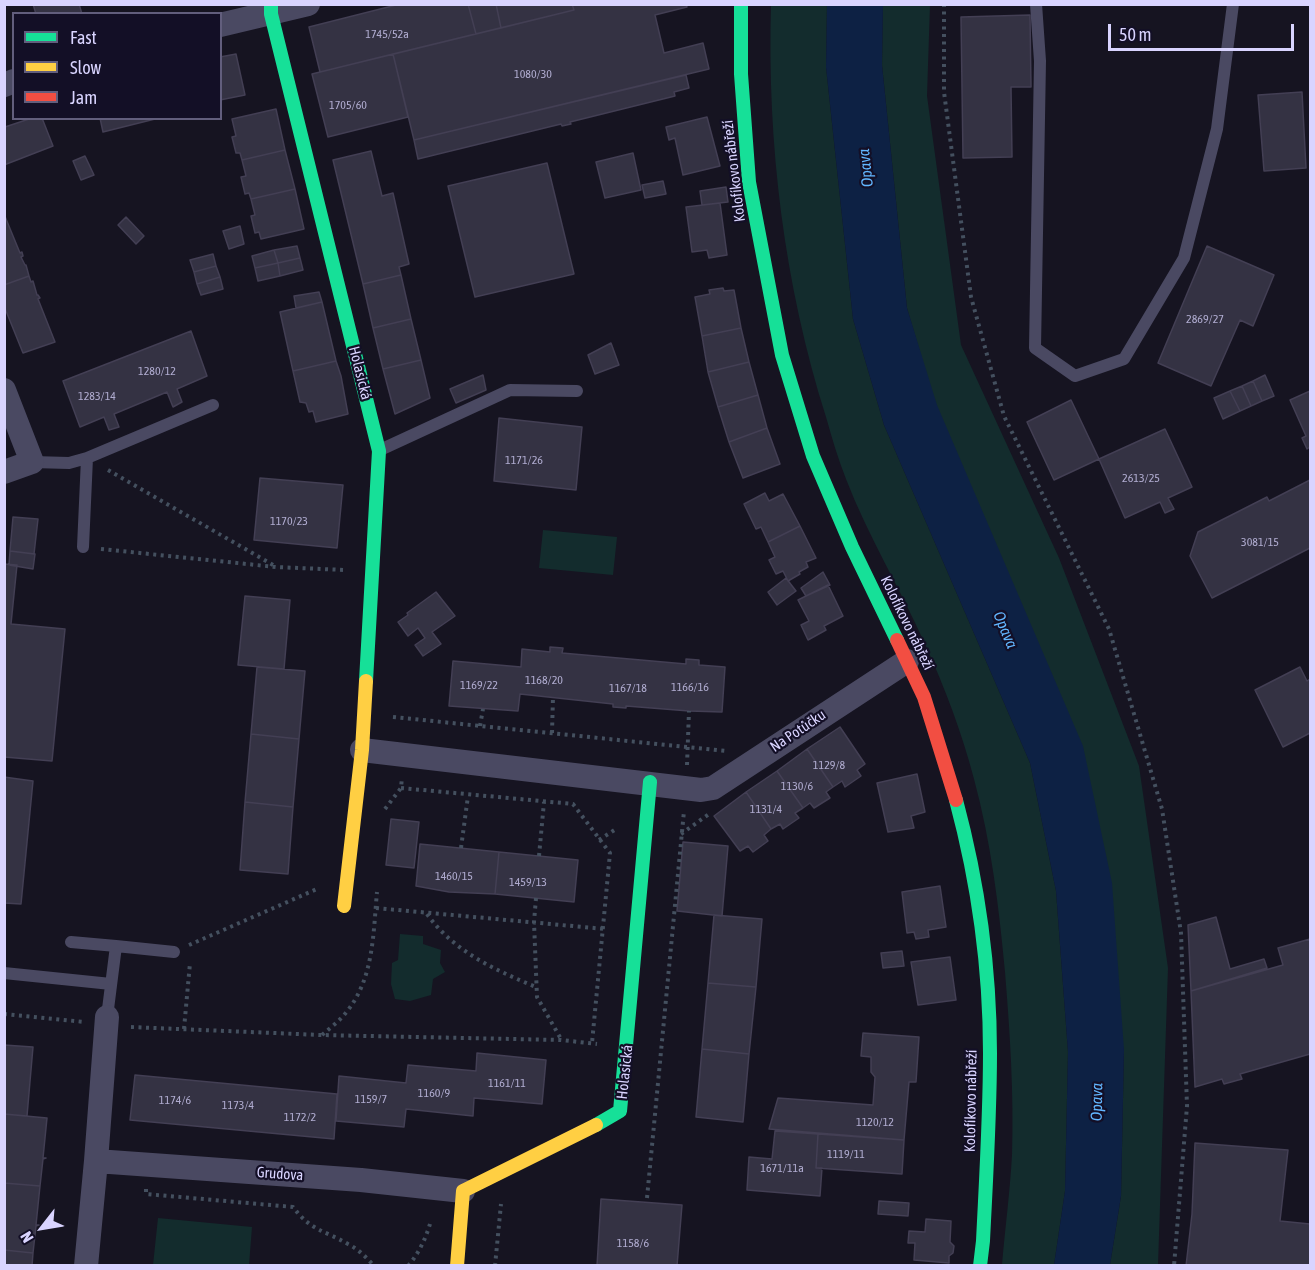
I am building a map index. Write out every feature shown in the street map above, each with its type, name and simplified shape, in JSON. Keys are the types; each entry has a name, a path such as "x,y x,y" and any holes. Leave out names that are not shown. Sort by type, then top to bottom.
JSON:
{"street":[{"path":"222,24 271,9 308,4"},
{"name":"Kolofíkovo nábřeží","path":"741,4 741,74 749,182 782,355 813,456 852,547 924,697 953,787 969,848 984,946 990,1051 986,1181 980,1266"},
{"name":"Holasická","path":"271,9 379,451 362,750 344,906"},
{"path":"4,390 32,462 4,472"},
{"name":"Na Potůčku","path":"686,789 713,788 907,661"},
{"path":"362,750 650,782 686,789"},
{"name":"Holasická","path":"464,1191 620,1111 628,1046 650,782"},
{"path":"86,1266 106,1022"},
{"name":"Grudova","path":"96,1161 361,1180 464,1191"},
{"path":"458,1266 464,1191"}],"lane":[{"path":"1036,4 1040,61 1035,348 1075,376 1124,359 1184,258 1217,129 1233,4"},
{"path":"379,451 510,390 577,392"},
{"path":"32,462 69,463 87,458 213,405"},
{"path":"83,547 87,458"},
{"path":"71,942 174,951"},
{"path":"106,1022 116,946"},
{"path":"4,973 111,984"}],"path":[{"path":"944,4 944,92 971,297 1004,416 1109,629 1162,809 1181,933 1187,1106 1174,1266"},
{"path":"87,458 276,567"},
{"path":"83,547 276,567 372,572"},
{"path":"552,733 553,697"},
{"path":"480,726 483,709"},
{"path":"647,1198 686,789 689,711"},
{"path":"364,714 762,755"},
{"path":"384,815 386,807 400,788 573,804 610,853 591,1043"},
{"path":"461,848 468,796"},
{"path":"538,856 544,802"},
{"path":"174,951 347,876"},
{"path":"321,1035 343,1017 364,981 371,957 378,885"},
{"path":"536,898 534,922 537,997 561,1040"},
{"path":"376,908 637,932"},
{"path":"426,913 436,927 458,947 491,967 536,987"},
{"path":"184,1029 192,944"},
{"path":"4,1014 184,1029 321,1035 561,1040 628,1046"},
{"path":"644,1131 653,1127"},
{"path":"148,1165 146,1194 293,1207 310,1225 322,1233 347,1243 374,1266"},
{"path":"408,1266 424,1241 430,1223 436,1188"},
{"path":"495,1266 499,1207 503,1200"}],"green space":[{"path":"771,5 827,5 826,67 853,319 884,425 1030,763 1056,891 1068,1052 1065,1191 1054,1265 1002,1265 1012,1155 1012,1086 1005,972 990,851 974,779 953,711 925,644 864,521 846,479 811,367 789,265 781,213 772,109"},
{"path":"883,5 930,5 927,96 961,345 1059,558 1139,766 1168,968 1158,1265 1110,1265 1121,1196 1124,1050 907,308 882,65"},
{"path":"543,530 617,537 613,575 539,568"},
{"path":"400,934 423,936 423,944 441,950 440,963 445,972 433,979 431,995 410,1001 395,999 391,984 392,963 398,960"},
{"path":"158,1218 252,1227 249,1265 153,1265"}],"water":[{"name":"Opava","path":"827,5 883,5 882,65 907,308 937,405 1083,746 1112,883 1124,1050 1121,1196 1110,1265 1054,1265 1065,1191 1068,1052 1056,891 1030,763 884,425 853,319 826,67"}],"building":[{"path":"33,4 79,4 81,12 35,12"},
{"path":"400,4 468,4 476,34 320,72 309,27"},
{"path":"468,4 496,4 501,28 476,34"},
{"path":"496,4 572,4 574,10 501,28"},
{"path":"572,4 686,4 687,7 655,15 664,53 703,43 709,69 414,140 393,54 574,10"},
{"path":"1030,15 1031,87 1011,87 1012,157 963,158 961,17"},
{"path":"236,54 245,95 222,100 222,57"},
{"path":"393,54 408,117 328,137 312,74"},
{"path":"686,75 689,88 674,92 675,96 570,122 571,124 562,126 561,124 418,159 414,140"},
{"path":"1302,92 1306,168 1264,171 1258,95"},
{"path":"276,109 285,150 242,160 240,153 236,153 232,137 236,136 232,119"},
{"path":"707,117 720,166 683,175 675,138 669,140 666,127"},
{"path":"26,120 43,120 53,146 4,165 5,127"},
{"path":"100,120 151,120 103,132"},
{"path":"285,150 295,189 251,199 249,193 245,194 241,177 246,176 242,160"},
{"path":"371,151 382,196 393,193 409,264 399,267 401,275 363,284 333,160"},
{"path":"633,153 641,190 605,198 596,162"},
{"path":"85,156 94,175 81,180 73,161"},
{"path":"547,163 574,274 475,297 448,186"},
{"path":"663,181 666,194 645,198 642,185"},
{"path":"726,187 728,202 702,205 700,191"},
{"path":"295,189 304,229 261,239 259,232 255,233 251,216 255,215 251,199"},
{"path":"720,203 727,255 709,258 707,250 692,252 686,207"},
{"path":"4,214 20,253 22,252 21,257 29,276 4,285"},
{"path":"126,217 144,236 136,244 118,225"},
{"path":"240,226 244,244 229,249 223,231"},
{"path":"297,246 300,258 278,263 274,250"},
{"path":"1207,246 1274,275 1253,326 1240,320 1211,386 1158,363"},
{"path":"274,250 278,263 255,268 252,256"},
{"path":"213,254 216,266 194,272 190,260"},
{"path":"300,258 303,270 280,276 278,263"},
{"path":"278,263 280,276 258,281 255,268"},
{"path":"216,266 220,277 197,284 194,272"},
{"path":"401,275 411,319 373,328 363,284"},
{"path":"29,276 40,298 38,299 55,342 23,353 4,306 4,285"},
{"path":"220,277 223,289 201,295 197,284"},
{"path":"723,288 724,291 734,290 741,328 702,336 695,297 710,294 709,290"},
{"path":"319,292 322,302 296,308 294,296"},
{"path":"322,302 336,361 293,371 280,312"},
{"path":"411,319 421,360 383,369 373,328"},
{"path":"741,328 749,362 708,372 702,336"},
{"path":"191,331 207,376 177,389 182,402 173,407 167,392 114,414 119,427 109,430 104,417 80,427 63,381"},
{"path":"611,343 619,365 595,374 588,355"},
{"path":"421,360 430,398 395,414 383,369"},
{"path":"336,361 348,414 316,422 313,411 309,412 306,403 300,402 293,371"},
{"path":"749,362 758,395 718,407 708,372"},
{"path":"483,375 486,390 456,403 450,389"},
{"path":"1265,375 1274,396 1262,401 1253,381"},
{"path":"1253,381 1262,401 1251,406 1242,386"},
{"path":"1242,386 1251,406 1240,411 1230,391"},
{"path":"1230,391 1240,411 1223,419 1214,398"},
{"path":"1310,391 1310,447 1307,449 1302,438 1306,436 1290,400"},
{"path":"758,395 767,428 729,442 718,407"},
{"path":"1071,400 1099,459 1054,480 1027,422"},
{"path":"499,418 582,427 576,490 494,481"},
{"path":"767,428 780,464 743,478 729,442"},
{"path":"1165,429 1192,487 1168,498 1174,509 1165,513 1160,502 1125,518 1099,459"},
{"path":"260,478 343,485 337,548 254,540"},
{"path":"1310,480 1310,548 1212,598 1190,556 1198,532 1267,497 1269,501"},
{"path":"765,493 769,501 783,494 800,526 768,542 761,527 756,529 744,504"},
{"path":"13,517 38,519 34,554 10,551"},
{"path":"800,526 816,558 806,562 808,567 788,581 783,571 776,574 769,560 775,557 768,542"},
{"path":"10,551 35,554 33,569 9,565"},
{"path":"4,564 17,565 11,624 65,629 52,761 4,757"},
{"path":"823,572 830,585 806,596 801,588"},
{"path":"786,578 796,591 777,605 768,592"},
{"path":"828,585 843,616 824,626 826,630 808,640 801,625 809,621 798,600"},
{"path":"436,592 455,616 432,632 441,644 423,656 415,645 425,638 418,628 408,636 398,622"},
{"path":"245,596 290,600 284,669 238,665"},
{"path":"550,647 563,648 562,653 686,664 686,659 699,660 699,665 725,667 722,712 613,707 613,704 520,694 518,711 449,706 453,661 521,667 522,649 550,652"},
{"path":"257,667 305,671 299,739 251,734"},
{"path":"1300,667 1307,681 1310,679 1310,733 1283,747 1255,690"},
{"path":"840,727 865,764 857,770 861,776 845,787 842,781 833,787 807,749"},
{"path":"251,734 299,739 293,807 245,802"},
{"path":"807,749 833,787 826,792 830,798 814,808 810,803 803,808 777,771"},
{"path":"777,771 803,808 795,813 799,818 783,829 780,824 771,829 746,792"},
{"path":"917,774 925,812 911,816 914,828 888,832 877,783"},
{"path":"4,777 33,781 21,904 4,903"},
{"path":"746,792 771,829 764,835 768,841 753,852 748,846 740,851 714,816"},
{"path":"245,802 293,807 288,874 240,870"},
{"path":"391,819 419,822 414,868 386,865"},
{"path":"683,842 728,846 722,916 677,911"},
{"path":"420,844 499,852 495,894 449,892 416,886"},
{"path":"499,852 578,860 574,902 495,894"},
{"path":"940,886 946,927 928,930 929,937 916,939 914,932 907,933 902,892"},
{"path":"714,915 762,919 756,987 708,983"},
{"path":"1216,917 1230,969 1264,959 1267,968 1191,991 1188,925"},
{"path":"1310,939 1310,1054 1240,1074 1242,1079 1224,1084 1222,1079 1195,1087 1191,991 1283,965 1278,948"},
{"path":"902,951 904,966 883,968 881,953"},
{"path":"950,957 956,1000 918,1005 911,962"},
{"path":"708,983 756,987 749,1054 702,1049"},
{"path":"863,1033 919,1037 916,1082 909,1082 904,1140 769,1129 778,1098 873,1105 875,1077 871,1072 871,1057 861,1056"},
{"path":"4,1045 33,1047 27,1116 4,1114"},
{"path":"702,1049 749,1054 743,1122 696,1117"},
{"path":"477,1053 546,1060 542,1104 474,1098 473,1116 406,1109 404,1127 336,1121 339,1076 406,1083 408,1065 476,1071"},
{"path":"135,1075 337,1094 334,1139 130,1120"},
{"path":"4,1114 47,1118 43,1158 46,1158 43,1159 40,1186 4,1183"},
{"path":"775,1131 818,1134 816,1168 822,1168 820,1196 747,1190 749,1157 772,1159"},
{"path":"818,1134 904,1140 902,1174 816,1168"},
{"path":"1195,1143 1288,1150 1280,1221 1310,1224 1310,1266 1186,1266 1192,1214"},
{"path":"4,1183 40,1186 36,1225 39,1225 36,1226 33,1253 4,1250"},
{"path":"601,1199 682,1205 677,1266 597,1266"},
{"path":"879,1201 909,1203 908,1216 878,1214"},
{"path":"926,1219 951,1221 950,1242 954,1246 953,1253 949,1256 949,1263 914,1260 915,1243 908,1243 909,1231 925,1232"},
{"path":"4,1250 33,1253 32,1266 4,1266"}],"traffic: fast":[{"path":"271,4 271,14 379,451 366,681"},
{"path":"741,4 741,74 749,182 782,355 813,456 852,547 897,640"},
{"path":"596,1125 620,1111 650,782"},
{"path":"956,800 971,862 988,989 989,1124 980,1266"}],"traffic: slow":[{"path":"344,906 362,750 366,681"},
{"path":"457,1266 463,1191 596,1125"}],"traffic: jam":[{"path":"897,640 924,697 956,800"}]}
